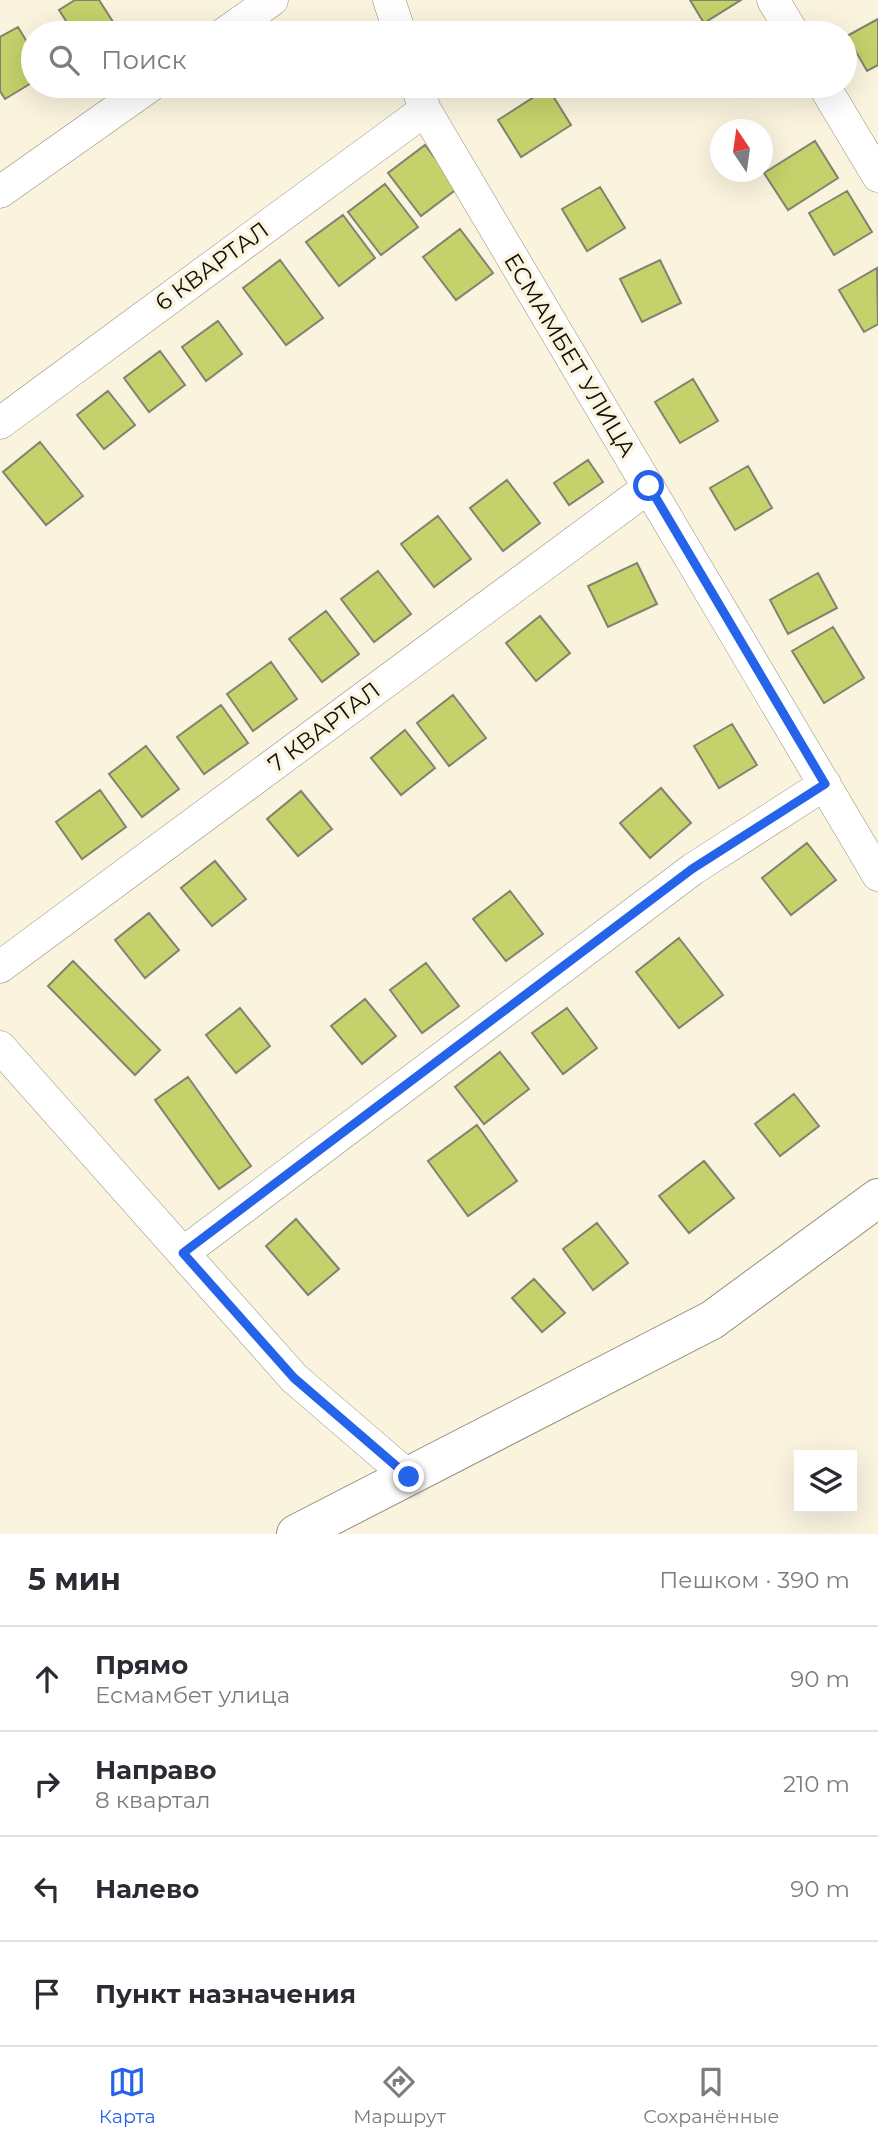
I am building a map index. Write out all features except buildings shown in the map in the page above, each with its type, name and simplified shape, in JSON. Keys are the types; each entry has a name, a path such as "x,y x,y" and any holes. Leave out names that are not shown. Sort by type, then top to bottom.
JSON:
{"main road":[{"path":"296,1534 712,1320 878,1198"}],"street":[{"path":"242,21 272,0"},
{"path":"389,0 396,21"},
{"path":"773,0 786,21"},
{"path":"0,192 133,98"},
{"name":"6 КВАРТАЛ","path":"0,423 421,98"},
{"name":"ЕСМАМБЕТ УЛИЦА","path":"421,98 878,875"},
{"path":"831,98 878,176"},
{"name":"7 КВАРТАЛ","path":"0,967 649,486"},
{"path":"183,1253 692,869 825,784"},
{"path":"0,1046 294,1378 409,1477"}],"route":[{"path":"409,1477 294,1378 183,1253 692,869 825,784 649,486"}]}
